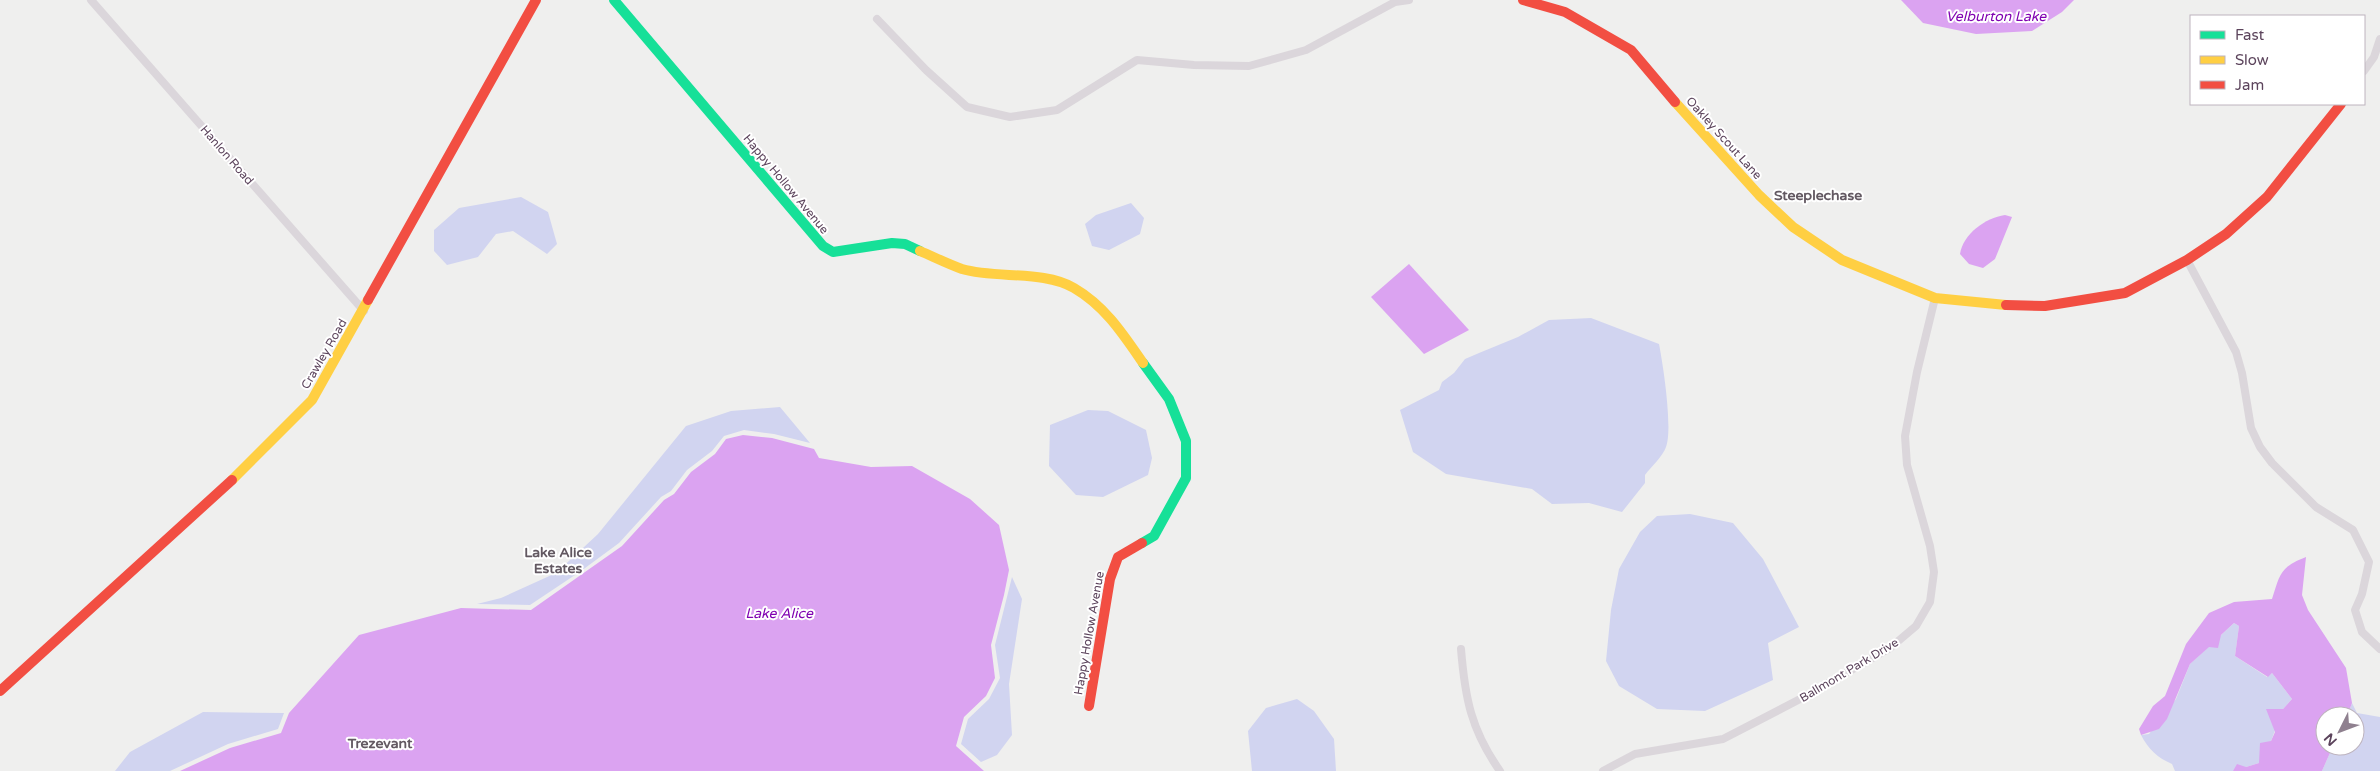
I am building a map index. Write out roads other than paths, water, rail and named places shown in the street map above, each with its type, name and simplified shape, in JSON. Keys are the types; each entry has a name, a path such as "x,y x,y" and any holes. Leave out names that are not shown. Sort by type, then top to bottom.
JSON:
{"street":[{"name":"Hanlon Road","path":"91,0 364,311"},
{"name":"Crawley Road","path":"0,691 253,461 312,400 364,311 536,0"},
{"name":"Happy Hollow Avenue","path":"614,0 823,246 833,252 892,243 905,244 964,269 1058,281 1073,287 1096,303 1116,324 1169,399 1186,441 1186,478 1154,536 1118,557 1110,578 1089,706"},
{"path":"877,19 926,70 967,107 1010,117 1057,110 1137,60 1194,65 1249,66 1306,50 1396,2 1409,0"},
{"name":"Oakley Scout Lane","path":"1523,0 1565,12 1631,50 1732,166 1793,227 1842,260 1935,298 1986,304 2045,306 2125,294 2187,260 2226,234 2268,197 2340,105"},
{"path":"2365,70 2374,56 2380,39"},
{"path":"2187,260 2234,346 2242,373 2250,428 2260,447 2272,463 2316,507 2353,530 2369,562 2362,594 2355,610 2362,632 2380,649"},
{"name":"Ballmont Park Drive","path":"1603,771 1635,754 1723,739 1890,648 1916,626 1930,602 1934,572 1930,546 1907,466 1905,436 1914,382 1935,298"},
{"path":"1461,649 1465,694 1472,722 1484,749 1500,771"}],"water":[{"name":"Velburton Lake","path":"1901,0 2074,0 2062,12 2032,31 1976,34 1923,23"},
{"path":"2005,215 2012,217 1995,259 1983,268 1969,264 1960,254 1965,240 1983,223"},
{"path":"1409,264 1469,330 1424,354 1371,297"},
{"name":"Lake Alice","path":"743,435 772,438 814,449 819,458 871,467 912,466 970,499 999,525 1009,570 991,645 995,678 986,696 964,717 956,746 984,771 180,771 230,748 281,733 289,713 359,635 461,608 531,610 622,546 664,500 674,494 691,472 715,454 726,439"},
{"path":"2306,557 2302,595 2308,610 2346,668 2352,703 2351,706 2315,706 2315,756 2329,756 2322,771 2233,771 2237,764 2246,767 2259,763 2260,743 2271,741 2275,732 2266,709 2283,709 2292,699 2272,673 2268,677 2235,656 2239,626 2234,623 2221,635 2218,648 2209,647 2190,664 2167,719 2159,729 2141,735 2139,729 2153,706 2165,696 2186,644 2209,613 2234,602 2272,599 2282,572"}],"district":[{"name":"Steeplechase","path":"1818,195"},
{"name":"Lake Alice Estates","path":"558,560"},
{"name":"Trezevant","path":"380,743"}]}
